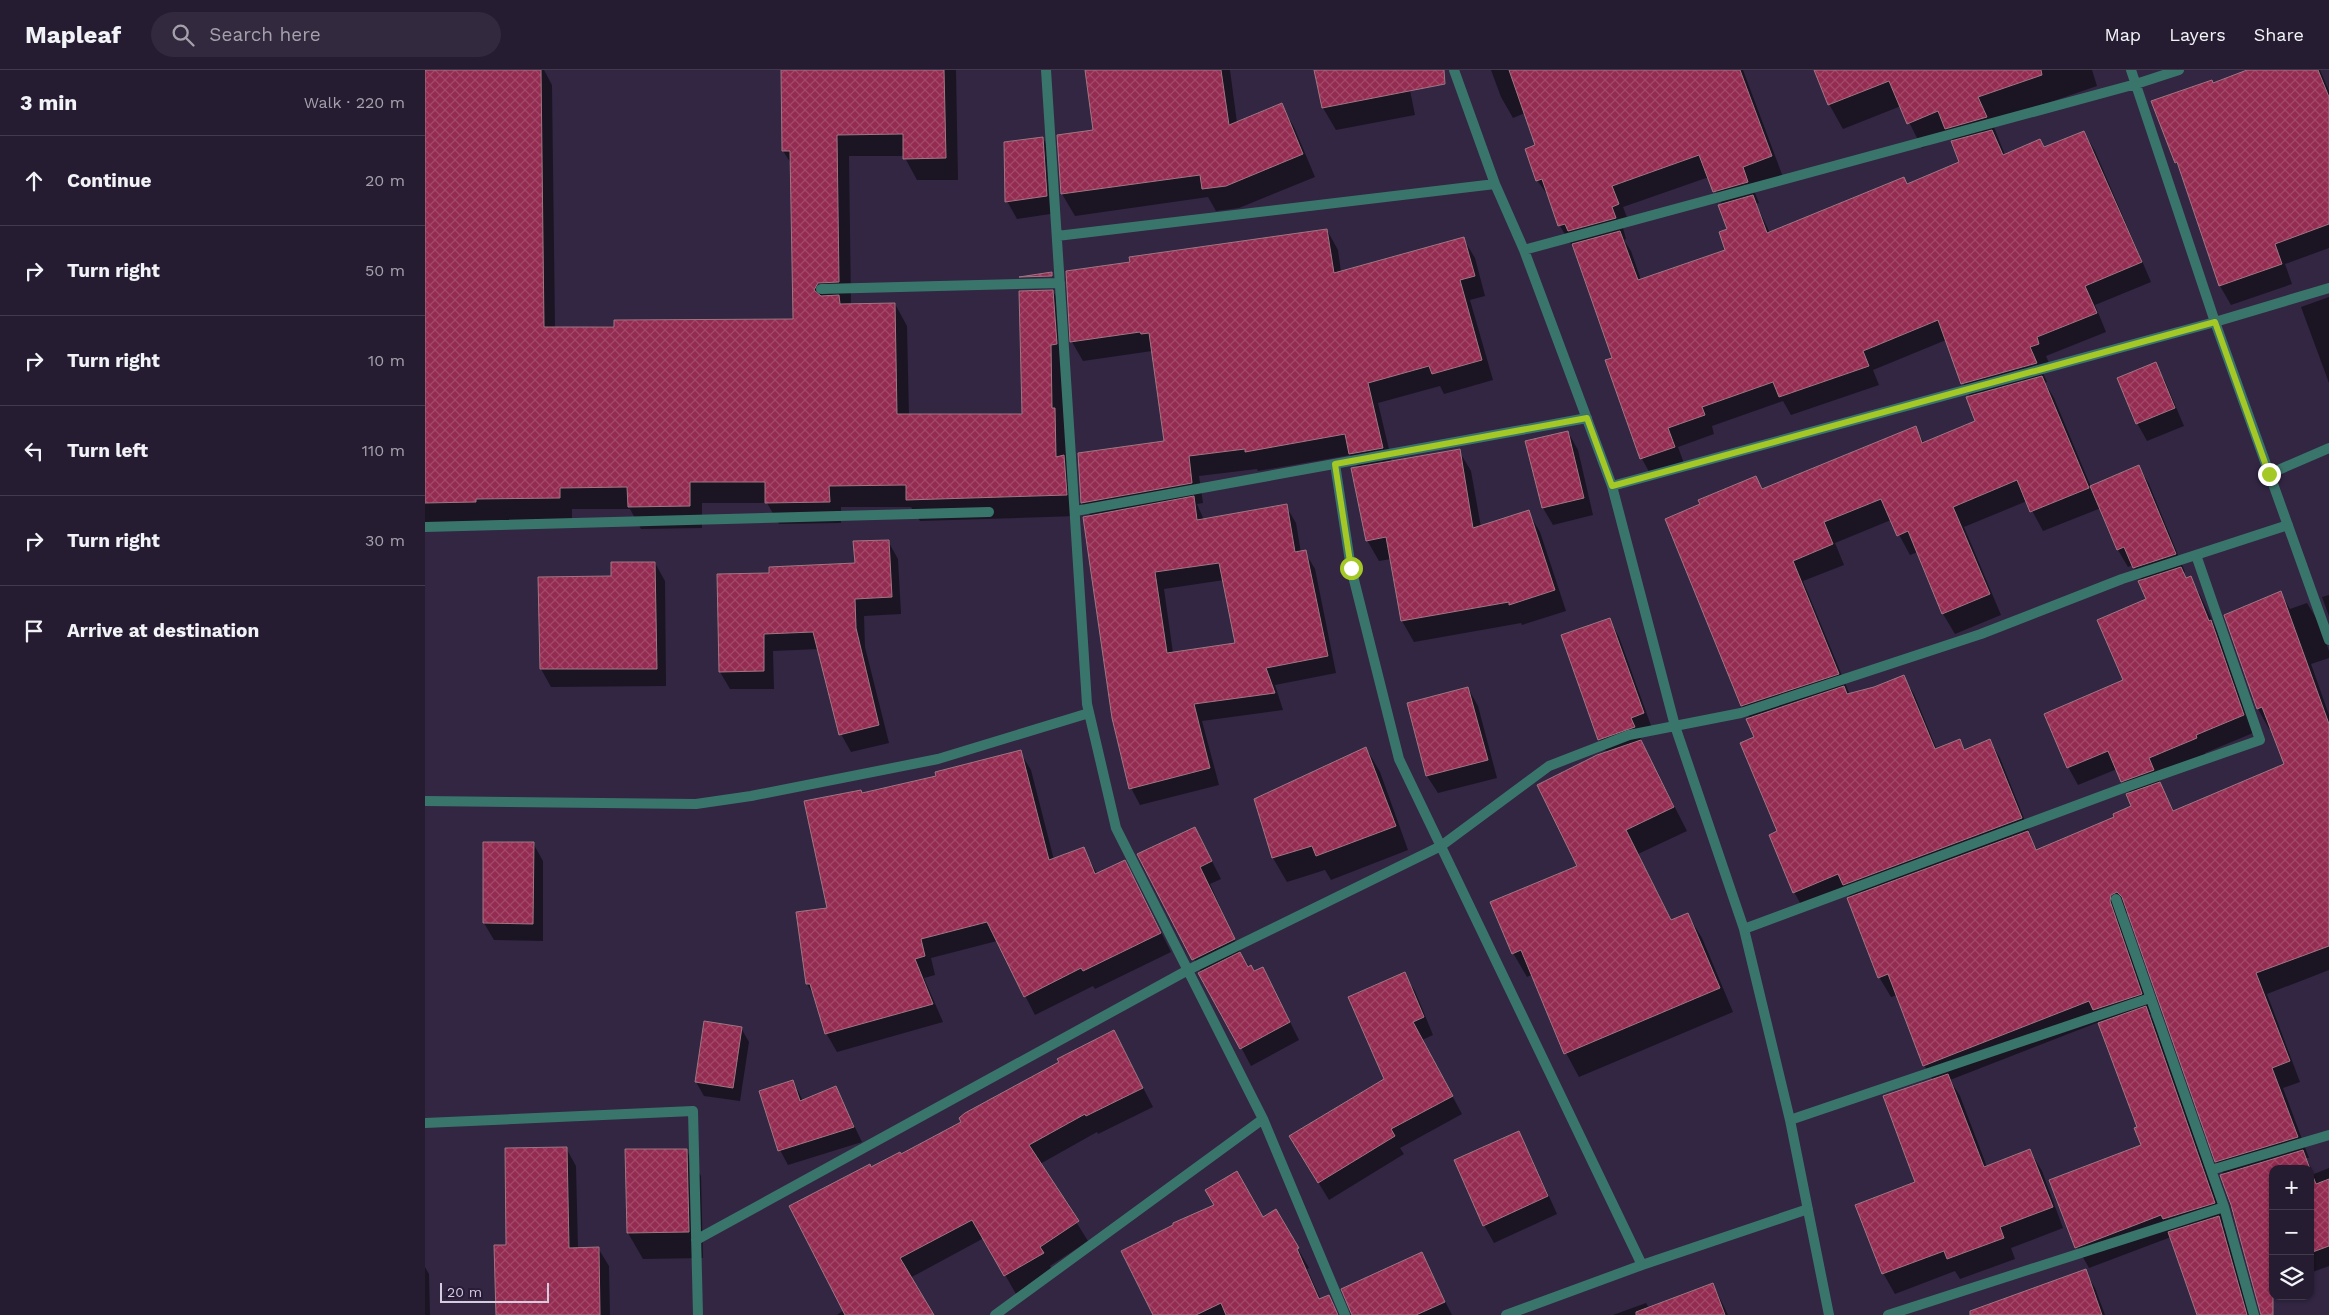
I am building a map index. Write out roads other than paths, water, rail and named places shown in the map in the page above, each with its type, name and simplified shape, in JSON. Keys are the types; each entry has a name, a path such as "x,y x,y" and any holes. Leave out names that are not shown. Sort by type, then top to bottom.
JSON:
{"street":[{"path":"1046,70 1089,713 1116,828 1263,1119 1345,1315"},
{"path":"1454,70 1495,184 1524,250 1612,486 1675,726 1744,929 1790,1120 1829,1315"},
{"path":"2131,70 2215,322 2329,640"},
{"path":"1524,250 2136,84 2179,70"},
{"path":"1057,236 1495,184"},
{"path":"821,289 1060,283"},
{"path":"1612,486 2215,322 2329,288"},
{"path":"1076,511 1587,418"},
{"path":"2269,474 2329,448"},
{"path":"1335,464 1351,568 1396,750 1642,1265"},
{"path":"425,527 989,512"},
{"path":"696,1240 1187,970 1441,846 1549,766 1629,735 1741,713 1981,634 2122,579 2289,525"},
{"path":"1744,929 2126,787 2260,740 2196,555"},
{"path":"425,801 696,804 751,796 939,760 1089,713"},
{"path":"2116,900 2224,1206 2254,1315"},
{"path":"1790,1120 2150,998"},
{"path":"425,1123 693,1111 698,1315"},
{"path":"995,1315 1263,1119"},
{"path":"2211,1170 2329,1135"},
{"path":"1888,1315 2224,1206"},
{"path":"1506,1315 1642,1265 1808,1209"}]}
